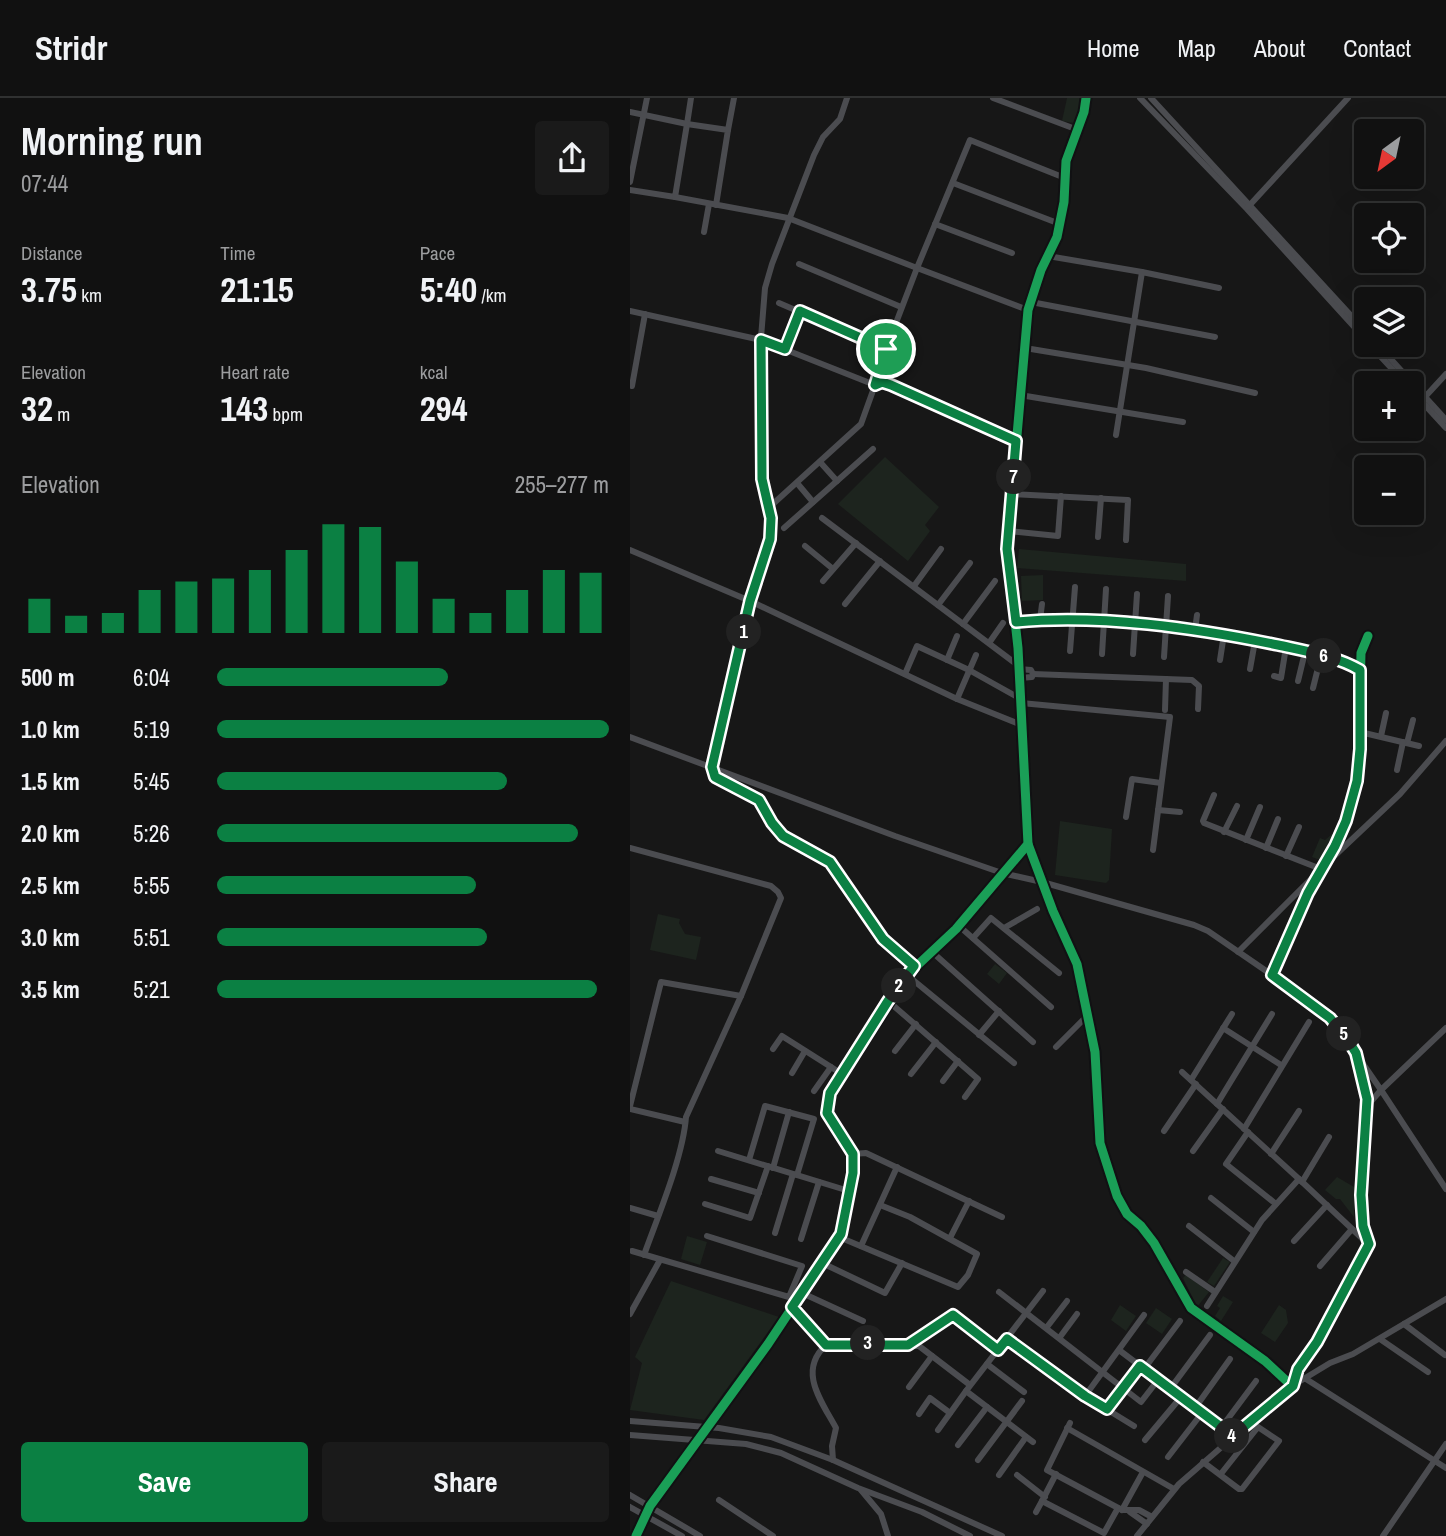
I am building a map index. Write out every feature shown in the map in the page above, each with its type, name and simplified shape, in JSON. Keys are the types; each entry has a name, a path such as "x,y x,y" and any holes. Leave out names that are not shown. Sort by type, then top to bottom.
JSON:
{"street":[{"path":"630,182 647,98"},
{"path":"675,197 691,98"},
{"path":"704,232 729,130 734,98"},
{"path":"847,98 840,119 819,143 788,218 765,288 761,340 762,479 771,529 767,553 750,601 712,767 715,777 759,800 783,836 830,862 883,939 914,966"},
{"path":"993,98 1078,130"},
{"path":"1018,107 1020,98"},
{"path":"1086,98 1084,113 1066,161 1057,237 1041,270 1028,310 1007,549 1024,726 1028,844 1077,964 1095,1052 1100,1143 1108,1172 1122,1205 1154,1243 1191,1308 1265,1361 1293,1386"},
{"path":"1140,98 1249,207 1354,319"},
{"path":"1151,98 1354,327"},
{"path":"1249,207 1348,98"},
{"path":"630,112 729,130"},
{"path":"775,503 861,424 901,307 970,140 1065,178"},
{"path":"953,183 1060,224"},
{"path":"630,190 788,218 1028,310"},
{"path":"935,224 1012,253"},
{"path":"1048,256 1219,288"},
{"path":"799,264 901,307"},
{"path":"1116,435 1142,272"},
{"path":"1031,302 1215,337"},
{"path":"779,303 886,349"},
{"path":"630,311 761,340 875,385 882,382 891,385 1016,441"},
{"path":"785,349 800,311"},
{"path":"632,386 645,314"},
{"path":"1025,348 1127,365 1255,393"},
{"path":"1381,357 1394,371"},
{"path":"1388,357 1400,371"},
{"path":"1424,398 1446,374"},
{"path":"1020,395 1183,422"},
{"path":"1424,400 1446,420"},
{"path":"1424,400 1446,428"},
{"path":"784,528 873,449"},
{"path":"820,461 837,481"},
{"path":"797,483 813,502"},
{"path":"1012,494 1128,499 1126,540"},
{"path":"1009,531 1058,536 1061,496"},
{"path":"1098,537 1101,498"},
{"path":"822,518 1019,668 1031,670 1033,674"},
{"path":"822,581 856,543"},
{"path":"805,546 833,569"},
{"path":"914,586 942,549"},
{"path":"630,550 750,601 957,699 1024,726"},
{"path":"845,604 880,561"},
{"path":"939,605 970,562"},
{"path":"963,624 995,581"},
{"path":"1070,651 1075,587"},
{"path":"1102,654 1106,589"},
{"path":"1133,654 1136,594"},
{"path":"1164,657 1168,596"},
{"path":"1040,620 1042,604"},
{"path":"1195,630 1197,615"},
{"path":"1016,622 1073,620 1224,634 1348,663 1360,670"},
{"path":"989,643 1003,623"},
{"path":"1220,660 1224,634"},
{"path":"947,660 957,636"},
{"path":"1272,975 1346,821 1357,781 1360,670 1368,636"},
{"path":"1250,669 1255,641"},
{"path":"905,674 917,646 970,670 1021,701 1170,718 1153,850"},
{"path":"1274,676 1281,678 1286,647"},
{"path":"1298,681 1305,652"},
{"path":"957,699 976,655"},
{"path":"1313,688 1321,656"},
{"path":"1020,678 1032,677 1033,674 1196,682 1199,686 1198,709"},
{"path":"1165,710 1167,679"},
{"path":"1381,736 1386,713"},
{"path":"1396,770 1413,720"},
{"path":"1360,732 1419,746"},
{"path":"630,737 1002,873 1194,925 1272,975 1330,1018 1348,1040 1446,1189"},
{"path":"1238,952 1400,794 1446,741"},
{"path":"1126,817 1132,779 1161,783"},
{"path":"1214,795 1203,821 1321,869"},
{"path":"1224,831 1237,806"},
{"path":"1246,840 1260,807"},
{"path":"1158,810 1180,812"},
{"path":"1266,848 1278,819"},
{"path":"1286,856 1299,827"},
{"path":"636,1536 650,1506 839,1237 853,1173 853,1154 827,1113 830,1093 906,975 959,926 1028,844"},
{"path":"630,848 771,886 781,898 741,996 686,1117 644,1255"},
{"path":"1003,928 1037,909"},
{"path":"973,938 991,918 1059,973"},
{"path":"959,926 1051,1007"},
{"path":"931,951 1033,1042"},
{"path":"906,975 1014,1063"},
{"path":"685,1122 630,1107 661,982 741,996"},
{"path":"888,1001 978,1079 965,1097"},
{"path":"979,1035 999,1012"},
{"path":"1164,1131 1232,1014"},
{"path":"1193,1151 1272,1014"},
{"path":"1056,1047 1088,1015"},
{"path":"1276,1204 1226,1164 1226,1161 1308,1022"},
{"path":"895,1051 916,1024"},
{"path":"1223,1028 1281,1065"},
{"path":"1367,1106 1446,1028"},
{"path":"773,1049 782,1036 842,1074"},
{"path":"911,1074 936,1042"},
{"path":"792,1073 805,1051"},
{"path":"1293,1386 1298,1369 1317,1342 1369,1244 1363,1226 1361,1195 1367,1106 1356,1053"},
{"path":"943,1081 958,1061"},
{"path":"814,1091 831,1067"},
{"path":"1182,1072 1369,1244"},
{"path":"748,1160 765,1106 814,1119 775,1233"},
{"path":"1272,1154 1299,1111"},
{"path":"705,1204 750,1218 789,1112"},
{"path":"1207,1306 1254,1232 1276,1204 1300,1181 1329,1137"},
{"path":"718,1151 849,1191"},
{"path":"853,1154 866,1153 1002,1217"},
{"path":"862,1247 897,1167"},
{"path":"711,1179 759,1193"},
{"path":"801,1239 819,1182"},
{"path":"1211,1198 1254,1232"},
{"path":"950,1238 969,1201"},
{"path":"839,1237 958,1287 968,1275 977,1254 910,1217 880,1205"},
{"path":"1294,1241 1327,1205"},
{"path":"630,1208 658,1216"},
{"path":"1189,1226 1234,1261"},
{"path":"1320,1266 1352,1229"},
{"path":"631,1252 789,1297 803,1266 707,1236"},
{"path":"630,1314 660,1260"},
{"path":"822,1263 885,1293 902,1263"},
{"path":"1186,1272 1215,1292"},
{"path":"938,1430 1043,1291"},
{"path":"999,1292 1142,1402 1158,1380"},
{"path":"802,1293 863,1321"},
{"path":"1137,1536 1174,1489 1293,1386 1330,1363 1380,1339 1446,1299"},
{"path":"1047,1327 1068,1301"},
{"path":"792,1307 826,1345"},
{"path":"1060,1337 1077,1314"},
{"path":"908,1345 953,1315 998,1350"},
{"path":"1085,1396 1144,1315"},
{"path":"1107,1409 1180,1321"},
{"path":"1404,1324 1445,1354"},
{"path":"1170,1389 1210,1335"},
{"path":"1007,1339 1085,1396 1134,1426"},
{"path":"1380,1339 1428,1372"},
{"path":"833,1460 832,1446 836,1428 817,1397 812,1381 813,1365 820,1350 826,1345 919,1346 987,1407 1033,1442"},
{"path":"1119,1350 1233,1436"},
{"path":"909,1387 932,1356"},
{"path":"1195,1408 1230,1359"},
{"path":"987,1364 1024,1392"},
{"path":"1306,1379 1446,1468"},
{"path":"1221,1427 1256,1381"},
{"path":"1145,1440 1181,1397"},
{"path":"919,1414 929,1398 950,1413"},
{"path":"978,1460 1022,1401"},
{"path":"958,1446 987,1407"},
{"path":"1168,1457 1202,1413"},
{"path":"630,1421 707,1427 771,1437 833,1460 1002,1536"},
{"path":"1147,1524 1130,1512 1048,1470 1069,1426 1174,1489"},
{"path":"1203,1462 1220,1475 1242,1489 1279,1441 1258,1427 1220,1475"},
{"path":"630,1435 746,1444 781,1452 858,1488 922,1512 970,1536"},
{"path":"999,1475 1026,1437"},
{"path":"1382,1536 1446,1444"},
{"path":"1017,1475 1043,1499 1107,1534 1143,1472"},
{"path":"1036,1512 1056,1474"},
{"path":"858,1488 880,1514 888,1536"},
{"path":"630,1495 650,1506 686,1534"},
{"path":"719,1500 773,1536"},
{"path":"630,1507 686,1534 699,1536"},
{"path":"1130,1512 1139,1510 1152,1517"}],"shaded area":[{"path":"1067,98 1081,98 1081,106 1074,123 1062,121"},
{"path":"885,457 939,507 925,525 930,531 908,561 838,504"},
{"path":"1019,549 1186,564 1186,581 1017,568"},
{"path":"1043,575 1043,600 1022,601 1021,576"},
{"path":"1060,821 1112,829 1109,880 1106,883 1055,875"},
{"path":"1332,834 1335,836 1320,860 1312,857 1320,838 1325,840"},
{"path":"658,914 680,919 679,923 685,934 701,937 696,960 650,950"},
{"path":"995,964 1007,973 999,984 987,974"},
{"path":"1337,1177 1354,1187 1354,1217 1340,1199 1325,1190"},
{"path":"687,1236 707,1242 700,1265 681,1259"},
{"path":"1223,1258 1230,1262 1214,1286 1207,1282"},
{"path":"1186,1275 1209,1292 1197,1307 1183,1278"},
{"path":"671,1281 779,1317 704,1420 630,1410 642,1363 635,1357"},
{"path":"1223,1296 1233,1302 1221,1321 1215,1316"},
{"path":"1120,1305 1136,1316 1126,1331 1111,1320"},
{"path":"1279,1305 1286,1310 1288,1323 1275,1342 1261,1333"},
{"path":"1156,1308 1172,1319 1162,1334 1146,1323"}],"cycle path":[{"path":"636,1536 650,1506 768,1344 841,1234 853,1173 853,1154 827,1113 830,1093 907,975 956,929 1028,844 1018,648 1007,549 1028,310 1041,270 1057,237 1064,202 1066,161 1084,112 1086,98"},
{"path":"1028,844 1053,911 1077,964 1095,1052 1100,1143 1117,1196 1127,1214 1154,1243 1191,1308 1265,1361 1292,1386 1298,1369 1317,1342 1369,1244 1363,1226 1361,1195 1367,1099 1356,1053 1330,1018 1272,975 1308,893 1346,822 1358,781 1361,653 1368,636"}],"route":[{"path":"800,311 886,349 875,385 882,382 891,385 1016,441 1007,549 1016,622 1073,620 1192,629 1298,649 1348,663 1360,670 1360,749 1357,781 1346,821 1308,893 1272,975 1330,1018 1356,1053 1367,1099 1361,1195 1363,1226 1369,1244 1317,1342 1298,1369 1293,1386 1233,1436 1140,1366 1107,1409 1007,1339 998,1350 953,1315 908,1345 826,1345 792,1307 841,1234 853,1173 853,1154 827,1113 830,1093 888,1001 914,966 883,939 830,862 783,836 759,800 715,777 712,767 750,601 770,539 771,518 762,479 761,340 785,349 800,311"}]}
